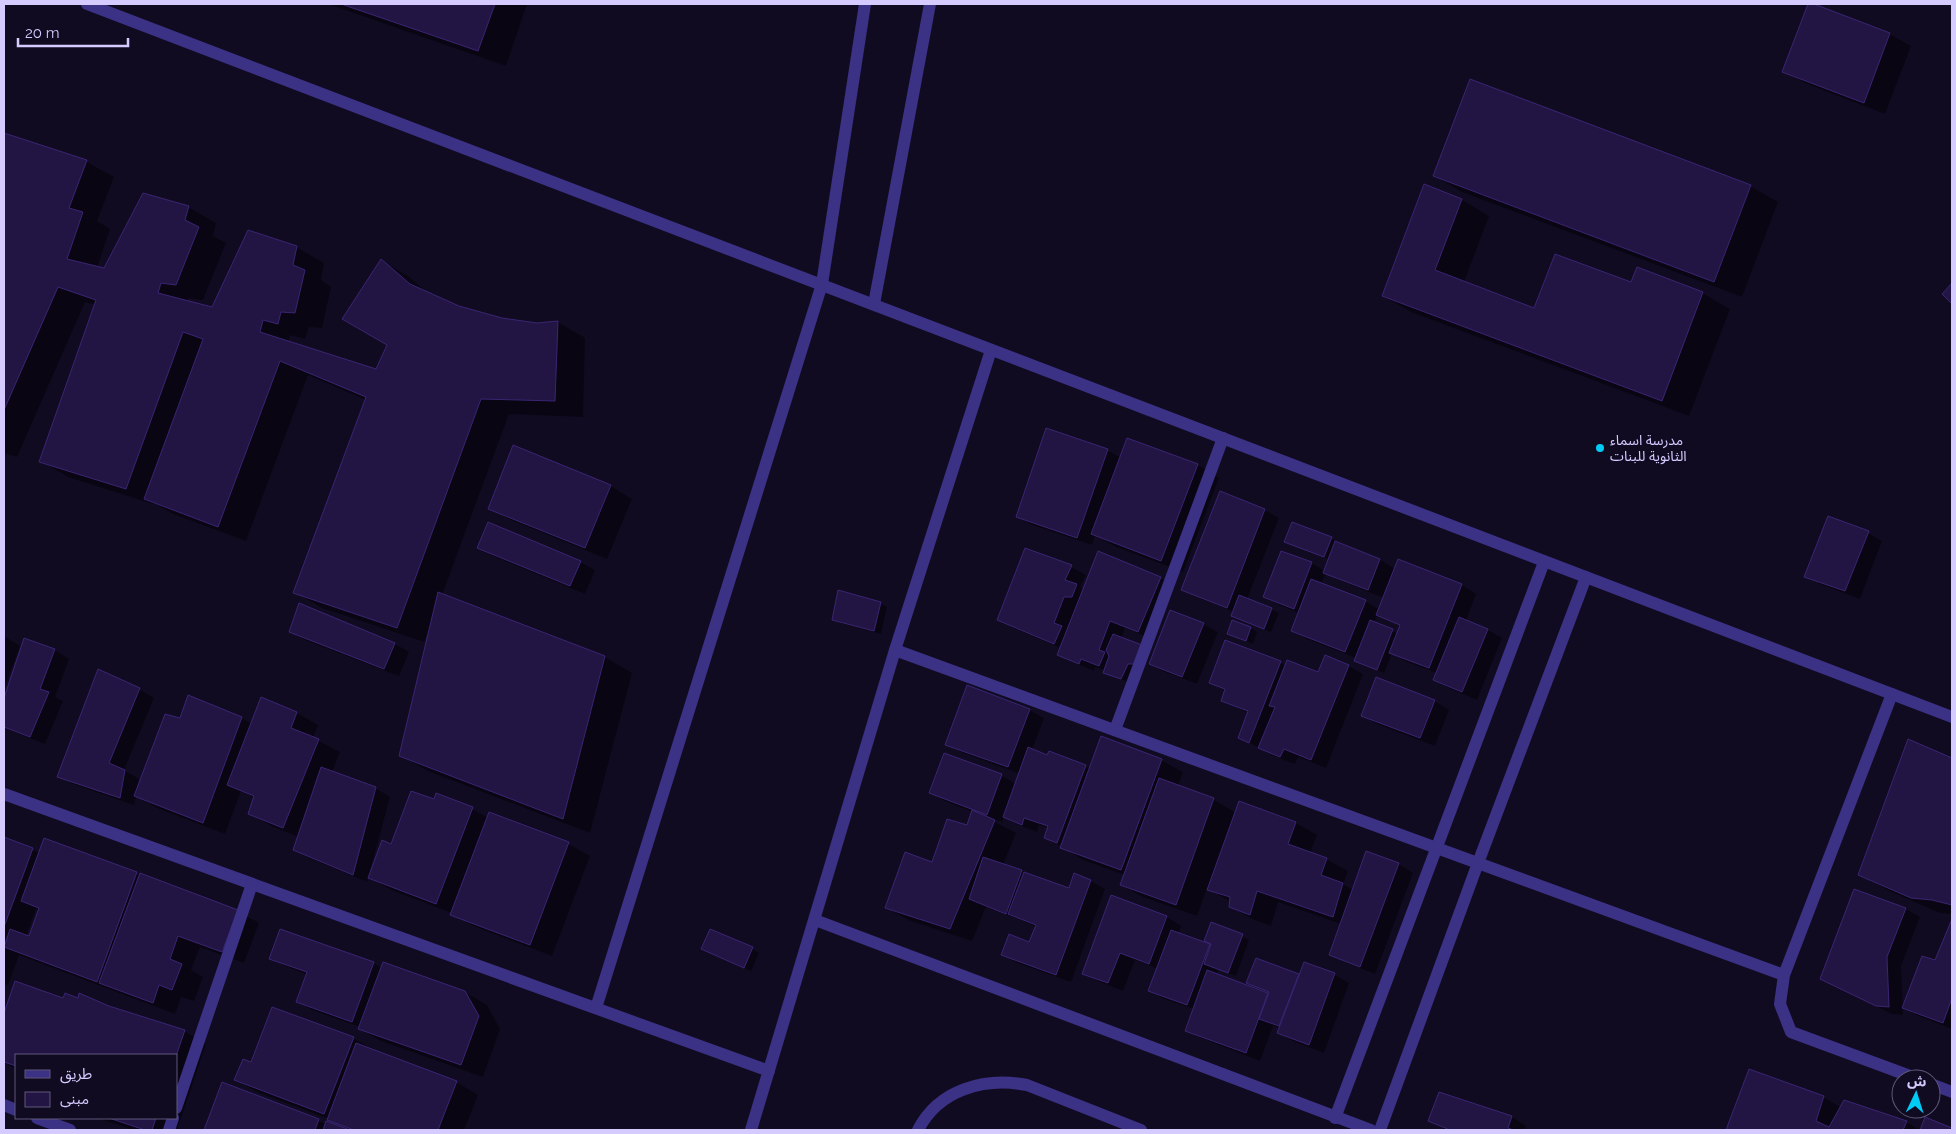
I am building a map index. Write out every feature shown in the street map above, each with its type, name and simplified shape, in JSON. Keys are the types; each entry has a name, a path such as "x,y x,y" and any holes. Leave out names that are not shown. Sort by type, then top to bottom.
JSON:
{"street":[{"path":"87,4 1952,717"},
{"path":"596,1008 822,284 866,4"},
{"path":"874,304 930,4"},
{"path":"751,1130 895,650 991,350"},
{"path":"1115,730 1223,438"},
{"path":"1335,1118 1544,562"},
{"path":"1380,1130 1586,577"},
{"path":"895,650 1784,975"},
{"path":"1891,1069 1791,1032 1780,1004 1784,975 1892,694"},
{"path":"4,794 769,1071"},
{"path":"178,1102 252,884"},
{"path":"815,920 1371,1130"},
{"path":"918,1130 922,1122 936,1106 953,1094 972,1086 990,1082 1009,1082 1028,1085 1141,1130"},
{"path":"40,1119 70,1130"}],"building":[{"path":"341,4 495,4 478,51"},
{"path":"1808,4 1814,4 1890,33 1864,103 1782,72"},
{"path":"1470,79 1751,185 1714,282 1433,176"},
{"path":"4,133 87,160 69,208 83,212 67,259 104,268 143,193 189,206 185,220 199,227 176,285 161,283 158,293 212,307 248,230 297,246 293,265 305,270 295,313 281,312 278,324 263,320 260,332 376,369 387,345 342,319 381,259 410,284 459,306 502,318 537,323 558,321 555,401 481,399 397,628 293,593 366,397 280,361 218,527 144,499 203,339 183,332 126,489 39,462 96,300 58,287 4,410"},
{"path":"1424,184 1462,199 1435,270 1534,308 1555,254 1631,282 1637,267 1703,292 1662,401 1382,296"},
{"path":"1952,283 1952,304 1942,294"},
{"path":"1046,428 1108,449 1077,538 1016,517"},
{"path":"1127,438 1198,464 1161,561 1091,534"},
{"path":"513,445 611,485 585,548 488,509"},
{"path":"1220,491 1265,509 1227,608 1181,590"},
{"path":"1828,516 1869,531 1845,591 1804,577"},
{"path":"488,522 581,561 570,586 477,548"},
{"path":"1292,522 1332,537 1324,557 1284,542"},
{"path":"1335,541 1380,559 1368,590 1323,573"},
{"path":"1025,548 1072,565 1065,580 1077,584 1072,597 1064,597 1054,623 1062,626 1054,644 997,620"},
{"path":"1098,551 1161,577 1138,632 1110,621 1099,650 1105,652 1099,666 1081,659 1079,664 1057,655"},
{"path":"1281,551 1312,562 1294,609 1263,597"},
{"path":"1398,559 1462,584 1429,668 1389,653 1400,625 1376,615"},
{"path":"1311,579 1366,600 1345,652 1291,631"},
{"path":"838,590 881,602 874,631 832,620"},
{"path":"438,592 605,656 563,819 399,756"},
{"path":"1239,595 1272,608 1264,629 1231,616"},
{"path":"299,603 395,643 384,669 289,632"},
{"path":"1170,610 1204,623 1182,677 1149,664"},
{"path":"1459,617 1488,629 1462,692 1433,680"},
{"path":"1232,620 1251,627 1246,641 1227,634"},
{"path":"1370,620 1393,629 1377,670 1354,661"},
{"path":"1113,634 1142,645 1134,664 1128,664 1121,679 1103,673 1109,656 1106,650"},
{"path":"24,638 55,649 40,689 49,692 30,737 4,727 4,698"},
{"path":"1225,640 1281,661 1249,743 1238,738 1248,711 1221,701 1225,689 1209,683"},
{"path":"1325,655 1349,665 1311,760 1284,749 1280,757 1258,748 1275,707 1269,706 1287,660 1318,672"},
{"path":"98,669 140,688 109,763 125,770 120,798 57,777"},
{"path":"1376,677 1435,700 1420,738 1361,716"},
{"path":"967,685 1030,709 1008,767 945,745"},
{"path":"188,695 242,717 203,823 134,796 165,714 180,718"},
{"path":"261,697 297,712 291,728 319,739 283,828 248,814 254,796 227,785"},
{"path":"1101,736 1162,759 1121,870 1060,848"},
{"path":"1908,739 1952,758 1952,905 1932,900 1911,898 1858,875"},
{"path":"1028,747 1047,755 1049,751 1086,765 1057,843 1044,838 1048,826 1024,818 1022,825 1003,817"},
{"path":"944,753 1002,774 987,815 929,793"},
{"path":"321,767 376,787 353,875 293,850"},
{"path":"1159,778 1214,798 1176,905 1120,885"},
{"path":"411,791 434,799 436,793 473,807 436,904 368,878 382,840 391,844"},
{"path":"1239,801 1296,822 1288,844 1327,858 1321,875 1343,883 1333,917 1257,891 1250,915 1229,907 1230,897 1207,890"},
{"path":"972,810 995,820 950,929 885,908 905,852 932,862 947,819 967,825"},
{"path":"489,812 569,842 530,945 450,915"},
{"path":"4,837 33,848 4,927"},
{"path":"44,838 137,872 97,982 4,947 10,929 29,936 39,908 21,901"},
{"path":"1366,851 1399,863 1360,967 1329,955"},
{"path":"983,857 1022,870 1006,914 969,899"},
{"path":"1024,872 1069,888 1074,873 1091,880 1056,975 1001,955 1009,934 1029,942 1036,925 1008,914"},
{"path":"140,873 238,910 222,952 178,936 170,959 182,964 172,990 159,985 153,1003 99,983"},
{"path":"1854,889 1906,908 1887,957 1889,1007 1876,1006 1820,979"},
{"path":"1111,895 1167,916 1149,964 1120,953 1108,983 1082,974"},
{"path":"1952,919 1952,998 1943,1023 1902,1008 1922,956 1935,960"},
{"path":"1211,922 1243,934 1228,973 1204,964 1211,944 1204,941"},
{"path":"280,929 374,962 352,1022 296,1002 307,972 269,959"},
{"path":"710,929 753,947 744,968 701,949"},
{"path":"1171,930 1210,944 1187,1005 1148,991"},
{"path":"1256,958 1299,974 1279,1026 1259,1019 1269,992 1246,983"},
{"path":"383,962 465,991 479,1016 461,1065 358,1029"},
{"path":"1304,962 1335,973 1309,1045 1277,1033"},
{"path":"1207,970 1268,993 1246,1053 1185,1031"},
{"path":"15,981 63,998 65,993 78,998 79,993 109,1006 185,1030 177,1054 15,1054 15,1066 4,1062 4,1013"},
{"path":"272,1007 354,1037 324,1114 234,1080 243,1059 251,1062"},
{"path":"356,1043 457,1081 438,1130 354,1130 327,1120"},
{"path":"1749,1069 1824,1096 1816,1121 1829,1127 1844,1100 1891,1116 1891,1119 1907,1121 1903,1130 1726,1130"},
{"path":"222,1082 319,1119 315,1130 204,1130"},
{"path":"1439,1092 1512,1116 1508,1128 1513,1130 1450,1130 1428,1121"},
{"path":"112,1119 156,1119 152,1130 145,1130"},
{"path":"1924,1119 1930,1119 1952,1128 1952,1130 1920,1130"},
{"path":"326,1121 350,1130 323,1130"}],"place":[{"name":"مدرسة اسماء الثانوية للبنات","path":"1600,448"}]}
